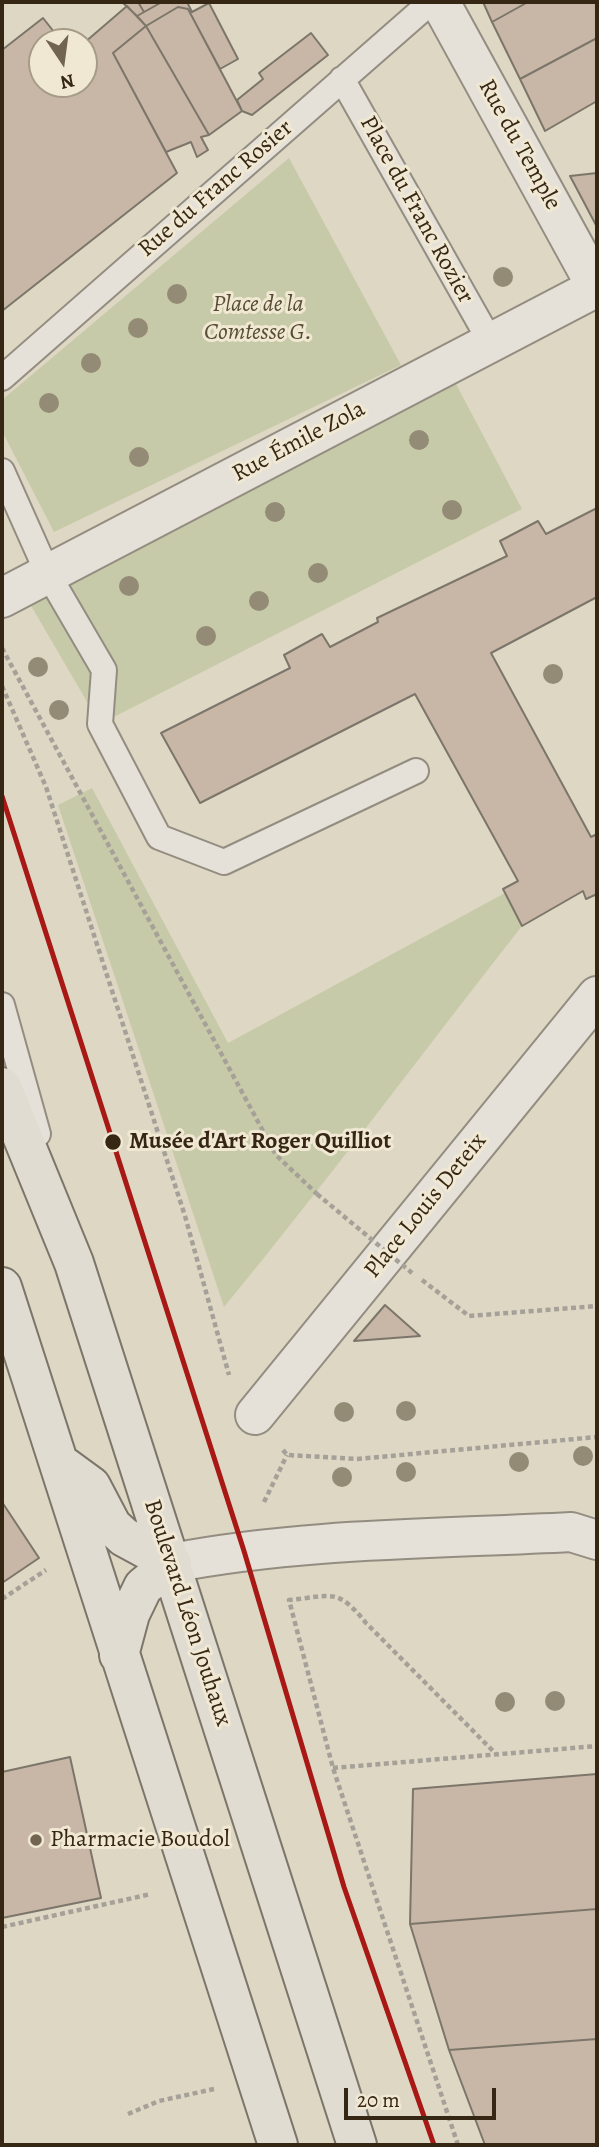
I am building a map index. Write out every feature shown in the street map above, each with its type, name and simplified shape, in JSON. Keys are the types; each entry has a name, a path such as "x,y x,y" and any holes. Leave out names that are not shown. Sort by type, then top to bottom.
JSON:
{"main road":[{"name":"Boulevard Léon Jouhaux","path":"2,1087 74,1262 357,2145"},
{"path":"2,1287 278,2145"},
{"path":"60,1464 91,1486 118,1531 143,1549 172,1563 143,1587 131,1614 120,1655"}],"street":[{"name":"Rue du Temple","path":"440,2 597,288"},
{"name":"Rue Émile Zola","path":"2,598 490,341 597,288"},
{"name":"Place Louis Deteix","path":"255,1415 597,996"},
{"path":"172,1563 234,1552 388,1541 571,1532 597,1539"}],"lane":[{"name":"Rue du Franc Rosier","path":"2,378 431,2"},
{"name":"Place du Franc Rozier","path":"342,79 490,341"},
{"path":"2,471 48,574 104,670 100,724 159,837 224,862 416,771"},
{"path":"2,1005 74,1262"}],"path":[{"path":"2,648 276,1155 317,1194 412,1273 469,1316 597,1306"},
{"path":"2,689 46,787 184,1216 226,1372 255,1415 287,1455 357,1459 597,1437"},
{"path":"264,1502 287,1455"},
{"path":"2,1599 55,1563"},
{"path":"457,2145 333,1768 289,1600 332,1595 348,1601 366,1623 497,1755"},
{"path":"333,1768 597,1746"},
{"path":"2,1927 161,1892"},
{"path":"128,2114 159,2101 222,2087"}],"green space":[{"name":"Place de la Comtesse G.","path":"289,158 401,365 54,532 2,431 2,400"},
{"path":"455,382 522,509 100,724 30,604"},
{"path":"92,788 228,1043 505,893 522,926 224,1307 58,805"}],"building":[{"path":"122,2 138,2 144,12 137,16"},
{"path":"138,2 162,2 144,12"},
{"path":"162,2 187,2 192,12 209,3 238,59 220,69 188,9 178,7 146,26 137,16"},
{"path":"483,2 528,2 492,22"},
{"path":"528,2 597,2 597,38 520,79 492,22"},
{"path":"127,6 146,26 113,53 177,173 2,311 2,50 28,30 28,98 98,98 98,31"},
{"path":"178,7 188,9 242,111 209,135 146,26"},
{"path":"43,18 51,28 30,28"},
{"path":"146,26 209,135 201,137 208,150 197,157 191,142 166,152 113,53"},
{"path":"311,33 328,55 252,115 242,111 237,100 263,79 259,73"},
{"path":"597,38 597,101 545,131 520,79"},
{"path":"597,173 597,227 570,176"},
{"path":"597,508 597,597 491,653 591,837 597,834 597,894 586,899 583,891 522,926 503,889 518,881 415,694 200,803 161,733 290,668 284,655 322,634 330,647 378,622 377,618 507,556 500,541 538,521 546,534"},
{"path":"385,1305 420,1336 354,1341"},
{"path":"2,1502 39,1558 2,1583"},
{"path":"70,1757 101,1898 2,1918 2,1772"},
{"path":"597,1774 597,1909 410,1924 413,1789"},
{"path":"597,1909 597,2039 449,2050 410,1924"},
{"path":"597,2039 597,2145 485,2145 449,2050"}],"transit line":[{"path":"2,796 244,1551 344,1887 434,2145"}],"place":[{"name":"Musée d'Art Roger Quilliot","path":"113,1142"},
{"name":"Pharmacie Boudol","path":"36,1840"}]}
